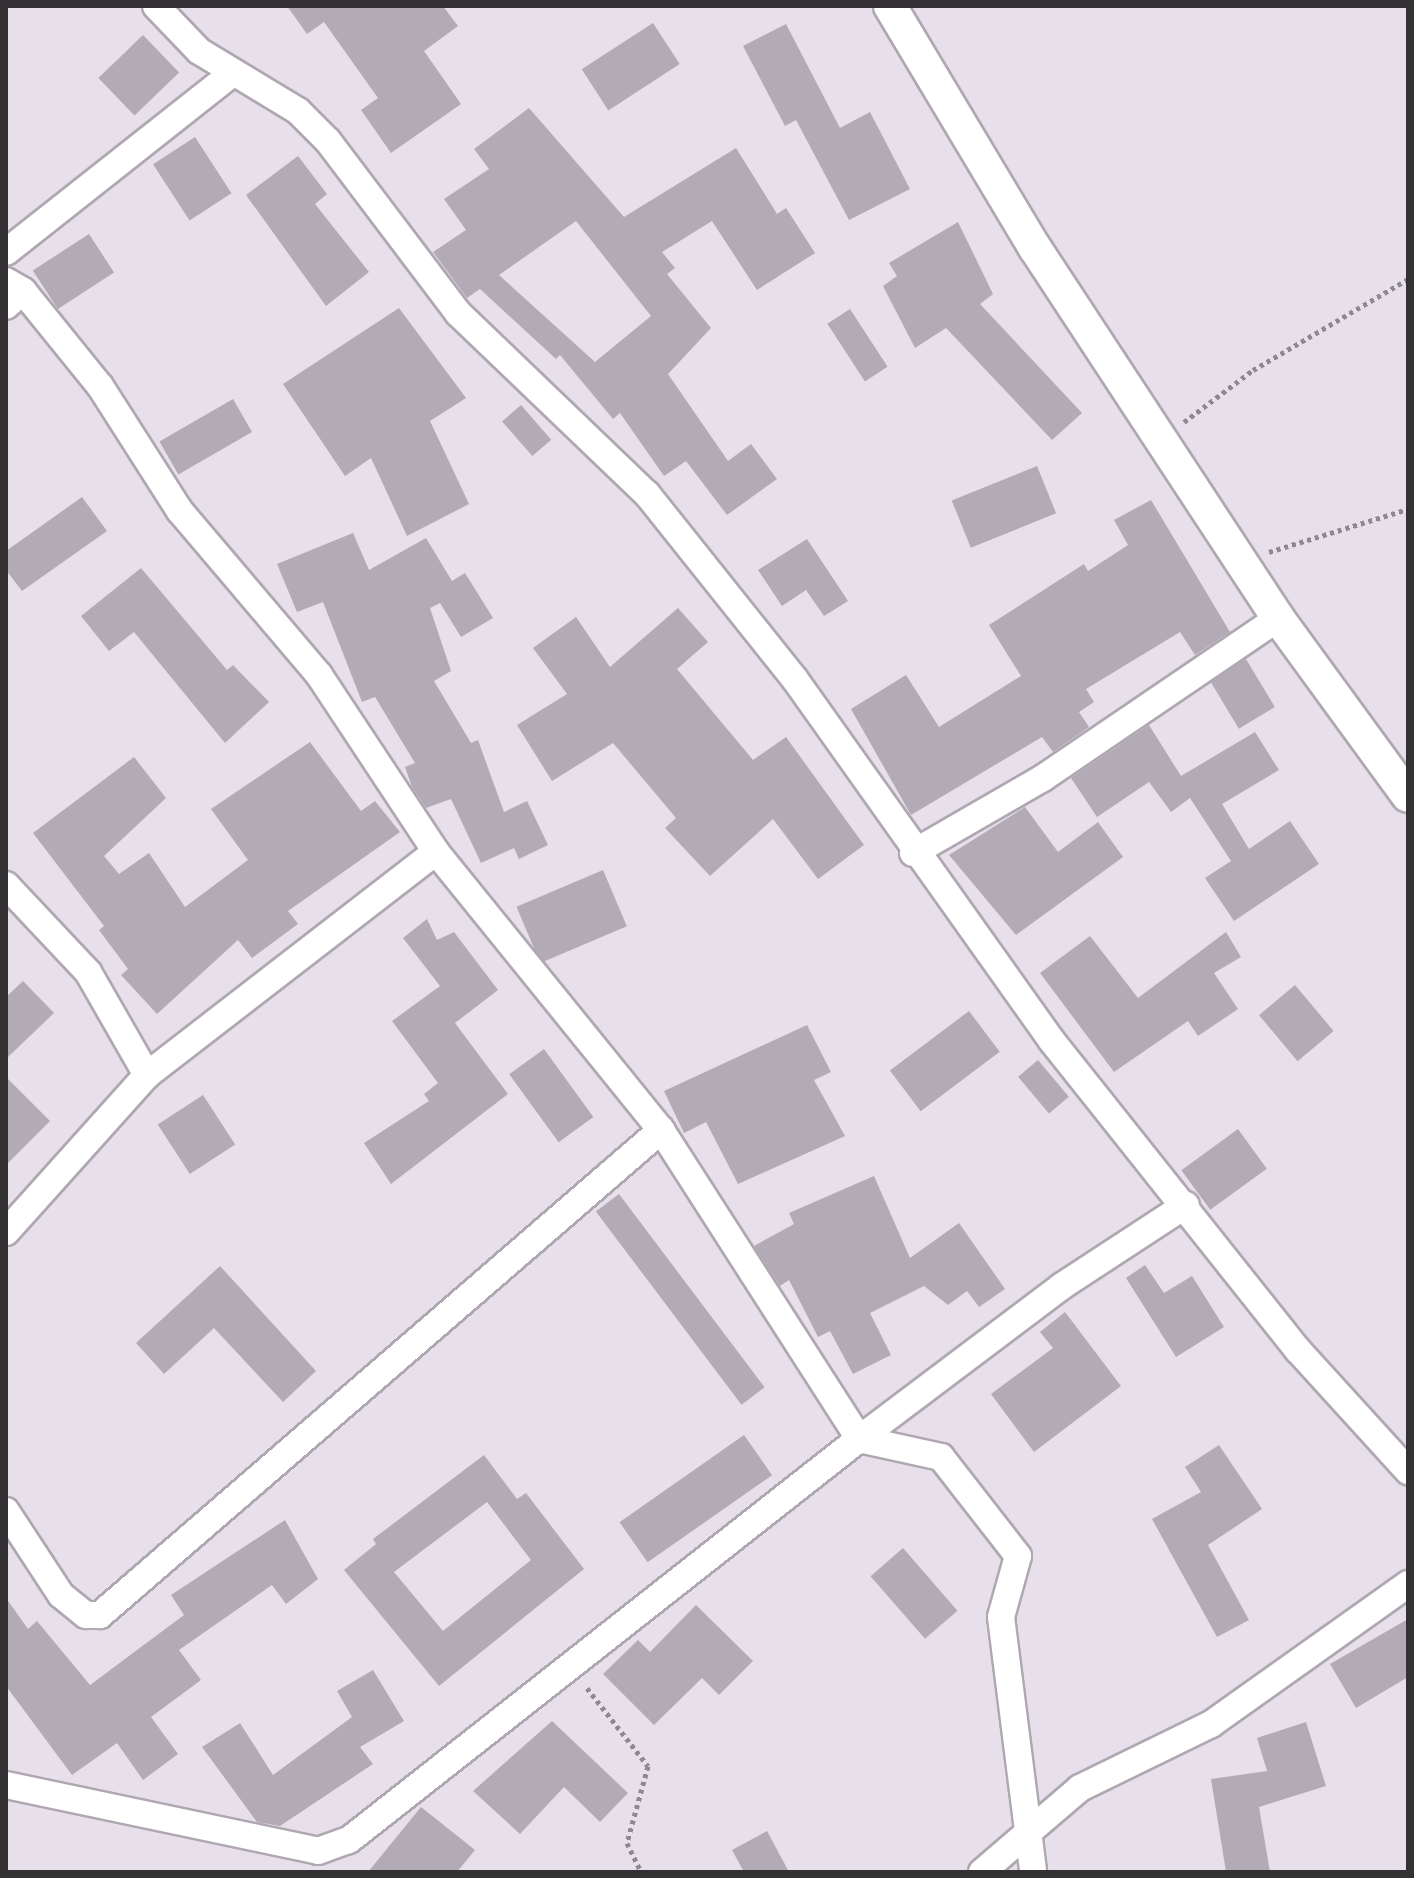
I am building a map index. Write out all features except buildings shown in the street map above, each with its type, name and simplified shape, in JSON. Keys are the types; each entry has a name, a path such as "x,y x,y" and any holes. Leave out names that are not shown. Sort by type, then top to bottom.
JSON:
{"street":[{"path":"156,6 230,75 298,111 328,141 458,313 647,494 794,678 913,853 1052,1041 1186,1205 1298,1350 1408,1471"},
{"path":"890,6 1161,440 1278,618 1408,796"},
{"path":"6,252 230,75"},
{"path":"12,293 100,386 180,511 319,675 436,852 661,1130 859,1439 941,1457 1018,1556 1001,1617 1025,1831 1033,1872"},
{"path":"913,853 1043,778 1278,618"},
{"path":"6,1232 147,1075 436,852"},
{"path":"6,885 88,972 147,1075"},
{"path":"6,1511 61,1595 86,1615 100,1615 661,1130"},
{"path":"6,1785 318,1851 349,1840 572,1668 859,1439 1062,1286 1186,1205"},
{"path":"982,1872 1025,1831 1080,1788 1211,1724 1408,1584"}],"path":[{"path":"1161,440 1253,370 1408,279"},
{"path":"1241,562 1408,509"},
{"path":"572,1668 648,1766 627,1843 641,1872"}]}
